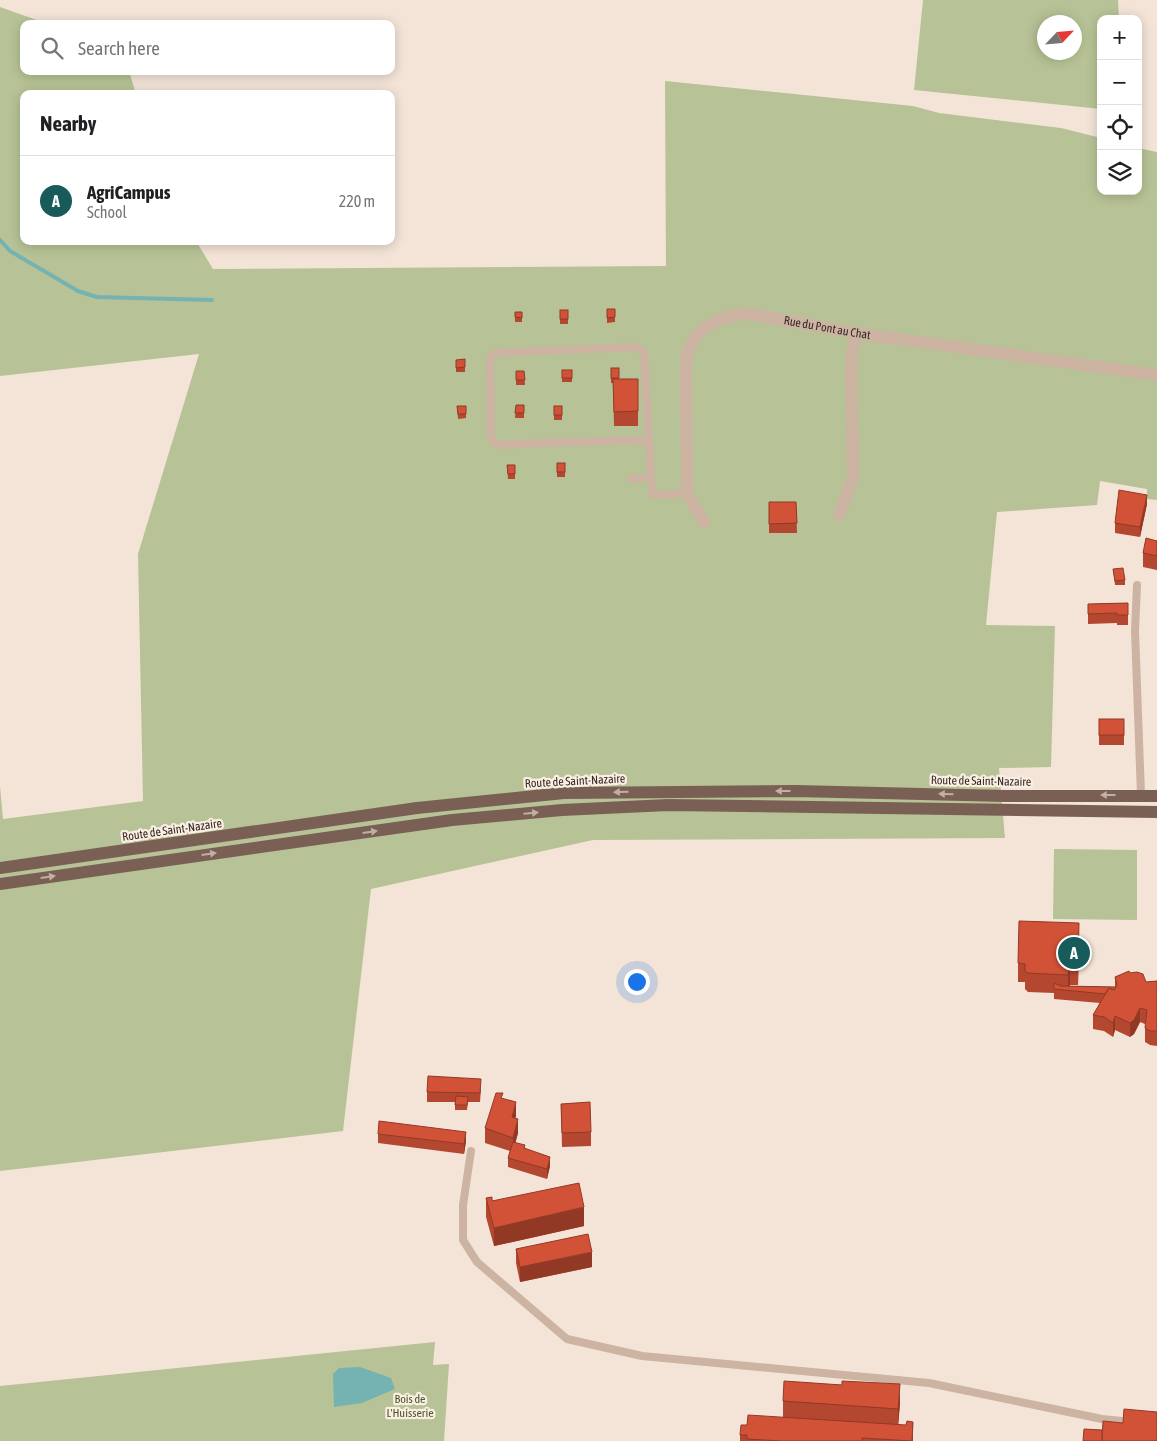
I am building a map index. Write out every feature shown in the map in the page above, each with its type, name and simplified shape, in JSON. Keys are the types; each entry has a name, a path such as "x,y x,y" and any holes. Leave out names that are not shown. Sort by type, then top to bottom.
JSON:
{"main road":[{"name":"Route de Saint-Nazaire","path":"0,868 417,808 564,793 796,791 1005,796 1157,796"},
{"path":"0,884 452,820 562,810 668,805 1157,812"}],"street":[{"name":"Rue du Pont au Chat","path":"704,522 687,493 686,361 688,349 705,326 725,317 750,314 855,332 1157,375"},
{"path":"839,515 853,478 851,364 855,332"}],"lane":[{"path":"649,442 629,440 496,445 491,438 490,358 495,353 636,347 644,353 652,495 687,493"},
{"path":"631,478 651,477"},
{"path":"1137,585 1135,630 1141,795"},
{"path":"471,1151 463,1205 463,1240 478,1262 567,1340 642,1356 928,1383 1102,1419 1138,1422"}],"green space":[{"path":"923,0 1118,0 1119,15 1097,15 1097,109 914,90"},
{"path":"0,7 37,20 20,20 20,75 130,75 135,90 20,90 20,245 198,245 213,269 666,266 665,81 913,106 939,113 1061,128 1097,137 1097,195 1142,195 1142,149 1157,152 1157,500 1147,499 1147,489 1100,481 1097,505 997,512 986,625 1055,626 1051,767 999,768 1005,838 593,840 371,889 343,1131 0,1171 0,786 3,819 143,801 138,554 199,354 0,376"},
{"path":"1054,849 1137,850 1137,920 1053,919"},
{"name":"Bois de L'Huisserie","path":"435,1342 433,1365 449,1364 444,1441 0,1441 0,1386"}],"water":[{"path":"360,1367 391,1378 395,1389 362,1403 334,1407 333,1374 339,1368"}],"building":[{"path":"607,309 615,309 615,317 607,318"},
{"path":"560,310 568,310 568,319 560,319"},
{"path":"515,312 522,312 522,318 515,317"},
{"path":"465,359 465,367 456,368 456,360"},
{"path":"611,368 619,368 619,378 611,378"},
{"path":"562,370 572,370 572,378 562,378"},
{"path":"516,371 524,371 525,380 516,380"},
{"path":"613,379 638,379 638,411 614,412"},
{"path":"516,405 524,405 524,413 515,413"},
{"path":"457,406 466,406 466,414 458,414"},
{"path":"554,406 562,406 562,415 554,415"},
{"path":"557,463 565,463 565,472 557,472"},
{"path":"507,465 515,465 515,474 508,474"},
{"path":"1119,490 1147,495 1140,527 1115,523"},
{"path":"769,502 796,502 797,523 769,524"},
{"path":"1146,538 1157,541 1157,556 1143,553"},
{"path":"1123,568 1125,580 1115,581 1113,569"},
{"path":"1128,603 1128,615 1117,615 1117,613 1088,614 1088,604"},
{"path":"1099,719 1124,719 1124,735 1099,735"},
{"path":"1019,921 1079,923 1078,966 1070,966 1068,975 1028,973 1025,971 1025,964 1018,963"},
{"path":"1129,971 1130,973 1137,972 1143,974 1146,982 1157,981 1157,1031 1150,1031 1145,1028 1147,1010 1140,1008 1134,1020 1130,1023 1115,1016 1113,1023 1104,1017 1093,1015 1109,988 1114,990 1117,985 1115,977"},
{"path":"1054,983 1061,986 1116,987 1114,990 1109,988 1105,994 1054,989"},
{"path":"428,1076 481,1079 480,1093 427,1092"},
{"path":"496,1093 503,1093 501,1098 516,1102 512,1117 518,1119 513,1138 485,1128"},
{"path":"456,1096 468,1097 467,1105 455,1105"},
{"path":"590,1102 591,1132 562,1133 561,1104"},
{"path":"379,1121 466,1132 464,1144 378,1134"},
{"path":"513,1142 525,1145 524,1148 550,1157 547,1169 508,1158"},
{"path":"579,1183 584,1207 494,1228 486,1198 492,1197 492,1201"},
{"path":"588,1234 592,1252 520,1267 516,1249"},
{"path":"784,1381 842,1385 842,1381 900,1384 898,1409 783,1401"},
{"path":"1124,1409 1157,1412 1157,1441 1102,1441 1103,1421 1123,1423"},
{"path":"748,1415 906,1425 907,1421 913,1422 912,1441 862,1438 862,1441 747,1439 747,1435 740,1435 741,1425 747,1425"},
{"path":"1084,1429 1102,1430 1102,1441 1083,1441"}],"waterway":[{"path":"0,240 10,251 78,291 97,297 212,300"}],"place":[{"name":"AgriCampus","path":"1074,953"}]}
